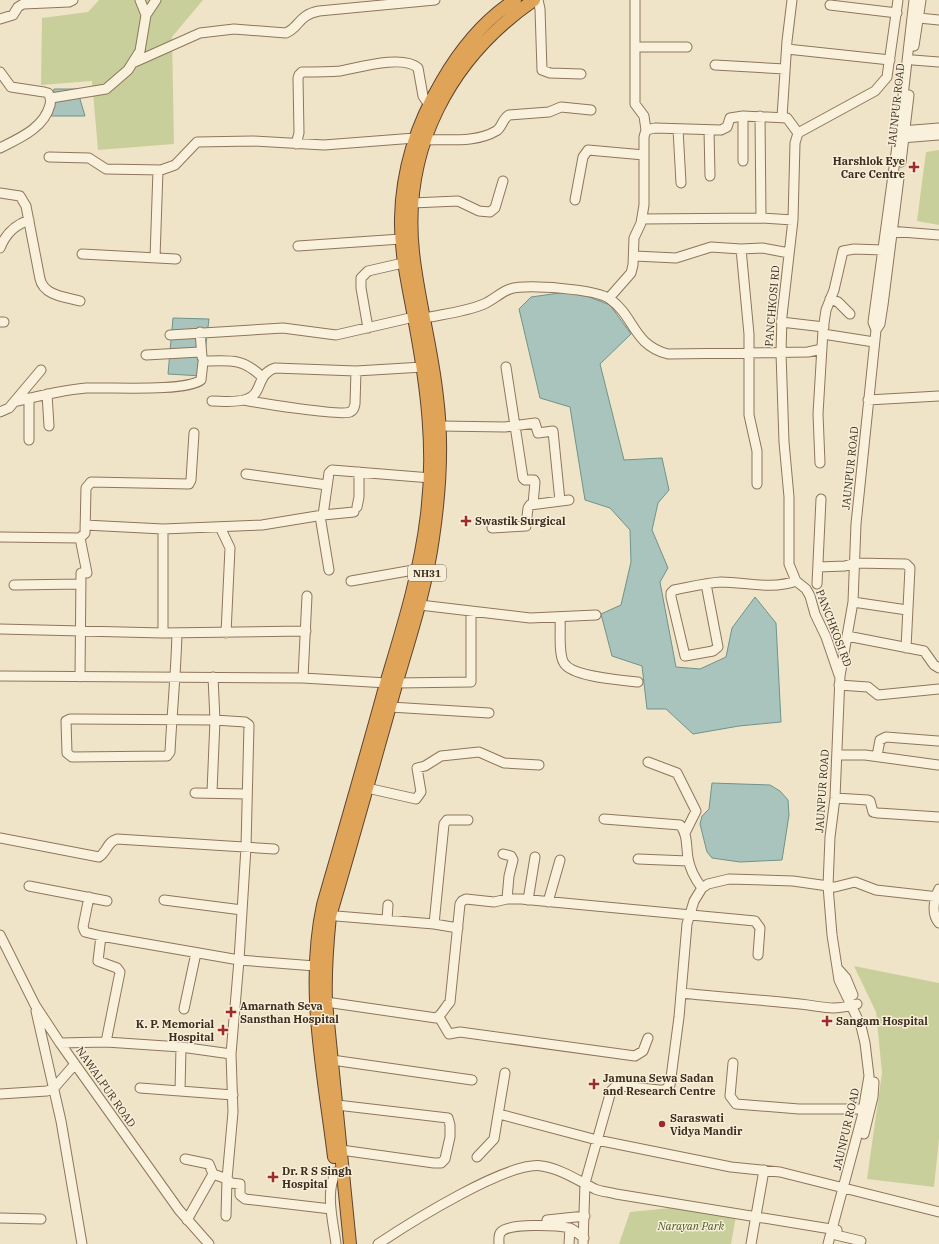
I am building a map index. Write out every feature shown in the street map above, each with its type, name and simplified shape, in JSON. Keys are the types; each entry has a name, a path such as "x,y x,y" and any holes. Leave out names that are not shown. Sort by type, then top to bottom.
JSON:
{"highway":[{"name":"NH31","path":"343,1244 340,1174 341,1150 326,1002 326,915 367,788 390,707 392,683 420,605 433,539 440,476 440,426 437,396 419,317 403,263 401,239 403,192 420,139 429,104 449,68 470,40 499,12 514,3 534,0"},
{"name":"NH31","path":"350,1244 315,1002 315,966 326,915 392,683 419,569 427,515 431,478 432,445 423,367 413,250 412,203 420,139 460,71 514,3"}],"street":[{"path":"0,19 15,14 20,2 68,2 73,0"},
{"path":"140,0 146,15"},
{"path":"51,98 106,89 128,70 134,62 143,41 146,15 156,0"},
{"path":"325,0 326,10"},
{"path":"134,62 200,33 234,29 286,33 293,29 305,15 326,10 365,3 435,0"},
{"path":"538,0 540,9 542,70 550,73 581,74"},
{"path":"609,298 631,273 635,256 634,238 642,219 644,205 644,137 646,130 644,116 635,104 635,0"},
{"path":"782,117 786,50 792,0"},
{"path":"646,130 654,128 709,130 725,129 730,118 760,116 782,117 791,121 798,133 875,91 887,77 898,0"},
{"name":"JAUNPUR ROAD","path":"828,1244 835,1232 847,1188 868,1090 868,1061 864,1033 855,1004 840,983 832,935 828,886 830,837 835,798 839,681 853,602 856,524 868,400 874,342 876,330 880,324 882,311 889,231 902,134 910,58 914,0"},
{"name":"JAUNPUR ROAD","path":"910,58 919,18 921,0"},
{"path":"830,5 842,3 897,13"},
{"path":"919,18 939,20"},
{"path":"635,47 687,47"},
{"path":"786,50 890,58 910,58 939,62"},
{"path":"296,144 299,132 298,75 302,72 339,71 379,63 409,63 418,68 423,96 429,104"},
{"path":"715,65 785,70"},
{"path":"0,72 11,87 48,93 51,98 49,108 41,124 0,148"},
{"path":"49,156 89,158 106,169 158,170 166,169 175,165 197,142 324,145 482,137 498,130 506,117 509,115 549,112 561,107 592,110"},
{"path":"743,116 743,162"},
{"path":"760,116 761,218"},
{"path":"902,134 939,128"},
{"path":"678,129 681,183"},
{"path":"709,130 710,176"},
{"name":"PANCHKOSI RD","path":"798,133 795,143 793,220 782,322 781,353 784,442 789,497 789,564 796,581 806,589 810,596 815,614 826,637 839,681"},
{"path":"902,134 939,135"},
{"path":"575,200 583,157 588,150 644,155"},
{"path":"155,258 158,170"},
{"path":"412,203 458,201 479,211 490,212 494,208 503,181"},
{"path":"0,193 20,196 26,206 41,285 44,289 53,294 80,301"},
{"path":"642,219 761,218 793,220"},
{"path":"0,248 16,225 29,220"},
{"path":"889,231 939,235"},
{"name":"JAUNPUR ROAD","path":"876,330 873,322 883,250 889,231"},
{"path":"298,246 401,239"},
{"path":"635,256 676,258 705,247 741,249 762,248 789,252"},
{"path":"741,249 749,352 749,415 757,451 757,484"},
{"path":"820,463 818,414 823,330 826,310 838,276 843,251 854,249 883,250"},
{"path":"82,254 176,259"},
{"path":"368,328 361,288 361,278 368,271 403,263"},
{"path":"170,335 283,328 336,335 419,317 455,312 485,304 510,289 520,287 573,290 609,298 624,315 643,342 657,351 668,354 704,355 749,352 781,353 808,352 822,349"},
{"path":"830,299 838,302 850,314"},
{"path":"782,322 874,342"},
{"path":"14,402 47,394 86,388 139,388 192,385 201,380 203,362 200,352 200,332"},
{"path":"146,355 200,352"},
{"path":"203,362 219,360 241,362 254,369 262,377"},
{"path":"244,400 253,396 262,377 269,370 280,368 356,371 423,367"},
{"path":"506,367 523,478 525,480 534,480 536,482 533,504"},
{"path":"0,412 9,408 41,370"},
{"path":"212,401 244,400 265,405 331,412 350,412 354,409 356,404 356,371"},
{"path":"47,394 49,426"},
{"path":"868,400 939,396"},
{"path":"29,398 29,440"},
{"path":"440,426 515,426 534,423 538,433 553,431 564,501 533,504 528,508 526,526 492,528"},
{"path":"0,537 80,538 85,533 86,488 91,482 189,484 191,480 194,433"},
{"path":"328,570 321,515 329,473 332,470 431,478"},
{"path":"85,525 163,529 262,525 356,510 360,472"},
{"path":"246,474 327,485"},
{"path":"817,584 821,499"},
{"path":"220,527 230,548 226,633"},
{"path":"163,529 163,633"},
{"path":"80,538 84,573 81,584 80,677"},
{"path":"818,567 845,566 855,563 908,565 910,568 906,648"},
{"path":"351,581 419,569"},
{"path":"706,584 718,647 713,651 685,656 671,598 671,593 674,590 706,584 721,582 767,585 796,581"},
{"path":"14,585 81,584"},
{"path":"303,678 307,596"},
{"path":"853,602 907,610"},
{"path":"420,605 530,618 596,615"},
{"path":"0,676 176,676 303,678 392,683 471,682 471,611"},
{"path":"560,617 561,655 563,663 570,669 580,673 638,682"},
{"path":"0,629 163,633 306,631"},
{"path":"177,633 176,676 172,721 170,752 167,756 72,757 67,753 66,721 70,719 172,721 215,720 245,722 249,725 246,847 231,1054 233,1112 227,1179 226,1216"},
{"path":"848,636 924,651 934,665 939,668"},
{"path":"212,792 215,720 213,677"},
{"path":"839,681 868,686 878,695 939,689"},
{"path":"390,707 489,713"},
{"path":"877,756 880,740 886,737 938,741"},
{"path":"367,788 416,799 421,792 417,768 425,766 441,756 455,754 479,752 504,763 539,765"},
{"path":"837,754 877,756 938,765"},
{"path":"648,762 674,771 683,783 696,811 685,833"},
{"path":"195,792 247,794"},
{"path":"835,798 868,800 870,801 873,812 878,813 939,817"},
{"path":"604,819 673,823 680,825 685,833 688,861 694,878 702,888"},
{"path":"434,924 444,824 447,820 468,820"},
{"path":"0,838 99,857 104,854 109,843 117,839 274,849"},
{"path":"503,854 511,856 513,860 509,876 507,899"},
{"path":"528,900 535,857"},
{"path":"638,859 688,861"},
{"path":"548,902 560,860"},
{"path":"584,1241 585,1183 611,1091 615,1087 665,1090 670,1085 681,993 687,924 697,895 702,888 708,884 729,879 794,881 828,886 840,886 856,882 876,890 938,895 935,916 939,923"},
{"path":"29,886 107,901"},
{"path":"89,898 84,930 101,936 239,960 315,966"},
{"path":"439,1017 444,1008 450,1002 462,901 466,899 494,902 507,899 528,900 755,921 760,928 758,955"},
{"path":"164,900 242,910"},
{"path":"387,920 388,905"},
{"path":"326,915 434,924 458,928"},
{"name":"NAWALPUR ROAD","path":"0,934 35,1005 60,1043 179,1210 209,1244"},
{"path":"101,936 98,961 117,968 120,972 106,1042"},
{"path":"184,1009 196,953"},
{"path":"681,993 801,1004 827,1009 855,1004 868,1029 874,1062 874,1078 870,1109 847,1188"},
{"path":"326,1002 436,1018 439,1017"},
{"path":"35,1005 54,1088 82,1244"},
{"path":"439,1017 449,1034 460,1032 635,1056 643,1051 648,1038"},
{"path":"60,1043 106,1042 182,1047 231,1054"},
{"path":"180,1091 182,1047"},
{"path":"332,1060 472,1080"},
{"path":"733,1063 730,1096 736,1104 799,1109 864,1109"},
{"path":"0,1094 41,1092 54,1088 75,1064"},
{"path":"478,1157 494,1139 505,1073"},
{"path":"140,1088 233,1096"},
{"path":"337,1105 448,1118 450,1125 445,1159 434,1164 341,1150"},
{"path":"499,1114 597,1140 731,1167 780,1172 939,1212"},
{"path":"185,1158 209,1164 212,1174 187,1220"},
{"path":"378,1244 414,1221 462,1194 517,1170 530,1166 544,1166 585,1183 597,1190 755,1216 835,1232 861,1241"},
{"path":"751,1244 764,1170"},
{"path":"212,1174 227,1179 231,1183 240,1184 240,1195 245,1199 331,1209"},
{"path":"336,1244 331,1209 330,1182 340,1174 348,1184 354,1244"},
{"path":"547,1220 585,1216"},
{"path":"0,1218 41,1219"},
{"path":"499,1244 498,1236 501,1231 510,1227 546,1226 570,1228 584,1241"},
{"path":"569,1244 570,1228"},
{"path":"833,1244 835,1232"}],"green space":[{"path":"99,0 203,0 172,37 174,144 98,150 92,81 41,85 42,18 88,12"},
{"path":"939,150 939,225 917,221 926,152"},
{"path":"854,966 939,983 939,1139 934,1187 867,1179 882,1073 876,1012"},
{"name":"Narayan Park","path":"690,1206 736,1216 731,1244 619,1244 630,1212"}],"water":[{"path":"54,89 77,89 85,116 50,116"},
{"path":"574,291 610,305 631,334 600,364 624,460 662,458 669,490 658,503 652,530 668,568 660,582 676,667 700,669 726,657 732,628 755,597 776,623 781,722 739,726 693,734 666,709 647,709 642,666 612,656 601,614 621,605 631,562 630,530 610,508 585,500 570,407 540,398 519,309 531,297"},
{"path":"173,318 209,319 202,376 168,374"},
{"path":"712,783 770,785 780,791 788,800 789,815 782,860 740,862 712,858 707,852 700,824 702,816 709,809"}],"place":[{"name":"Harshlok Eye Care Centre","path":"914,167"},
{"name":"Swastik Surgical","path":"466,521"},
{"name":"Amarnath Seva Sansthan Hospital","path":"231,1012"},
{"name":"Sangam Hospital","path":"827,1021"},
{"name":"K. P. Memorial Hospital","path":"223,1030"},
{"name":"Jamuna Sewa Sadan and Research Centre","path":"594,1084"},
{"name":"Saraswati Vidya Mandir","path":"662,1124"},
{"name":"Dr. R S Singh Hospital","path":"273,1177"}]}
